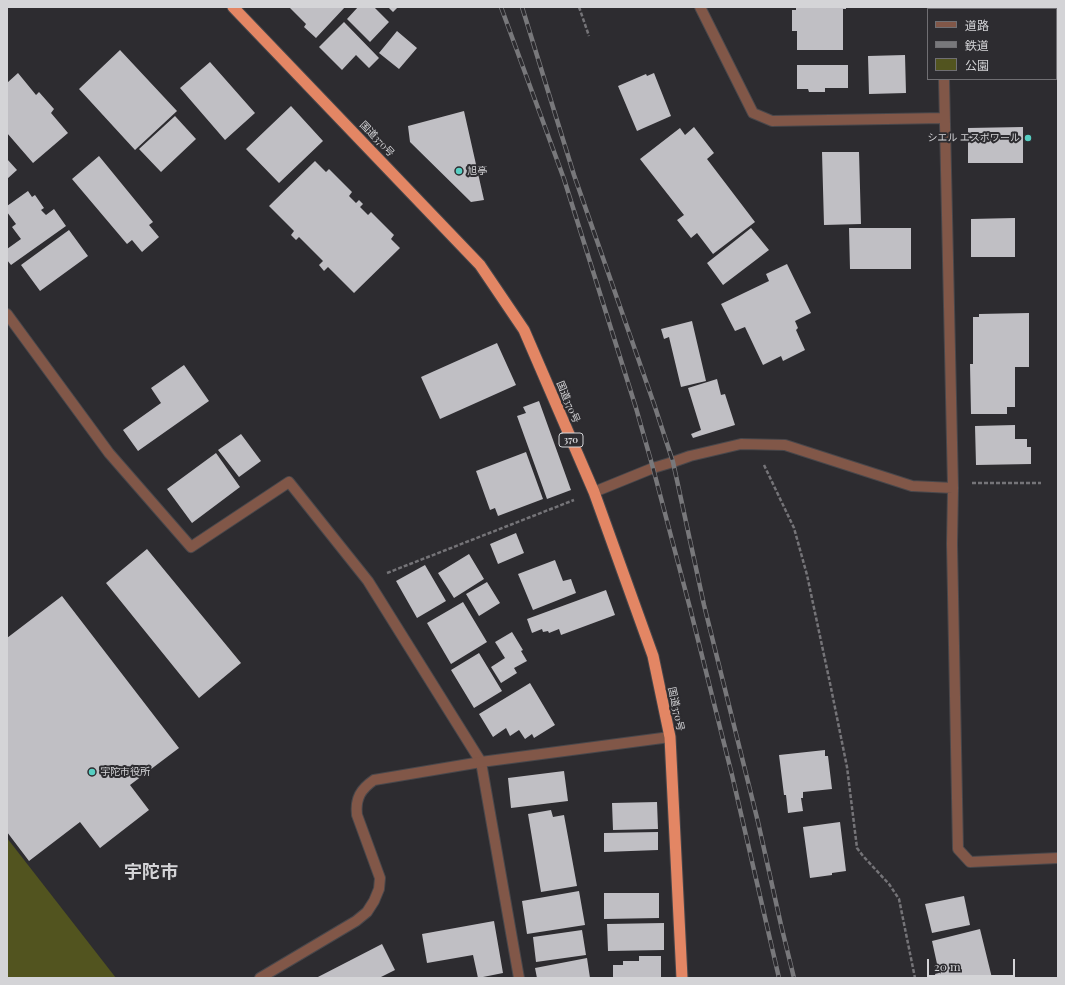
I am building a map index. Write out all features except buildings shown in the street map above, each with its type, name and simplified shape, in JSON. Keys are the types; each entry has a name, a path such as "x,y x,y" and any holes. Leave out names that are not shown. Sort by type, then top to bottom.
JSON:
{"highway":[{"name":"国道370号","path":"233,7 480,265 524,330 594,492 653,656 670,737 682,978"}],"street":[{"path":"700,7 753,113 772,121 944,118"},
{"path":"944,80 953,488 952,544 958,849 970,862 1058,858"},
{"path":"7,314 109,453 191,547 289,482 368,581 481,762 519,978"},
{"path":"594,492 653,468 690,456 741,444 785,445 912,486 953,488"},
{"path":"260,978 356,921 367,912 374,901 379,889 380,878 357,815 356,806 362,790 374,780 481,762 670,737"}],"path":[{"path":"579,7 589,36"},
{"path":"756,444 770,478 794,528 807,574 847,767 857,848 889,884 899,899 915,978"},
{"path":"953,488 971,483 1041,483"},
{"path":"368,581 594,492"}],"green space":[{"path":"7,838 116,978 7,978"}],"railway":[{"path":"501,7 564,179 636,408 690,608 732,775 779,978"},
{"path":"522,7 574,175 673,462 704,605 758,822 794,978"}],"place":[{"name":"シエル エスポワール","path":"1028,138"},
{"name":"旭亭","path":"459,171"},
{"name":"宇陀市役所","path":"92,772"}],"district":[{"name":"宇陀市","path":"151,872"}]}
